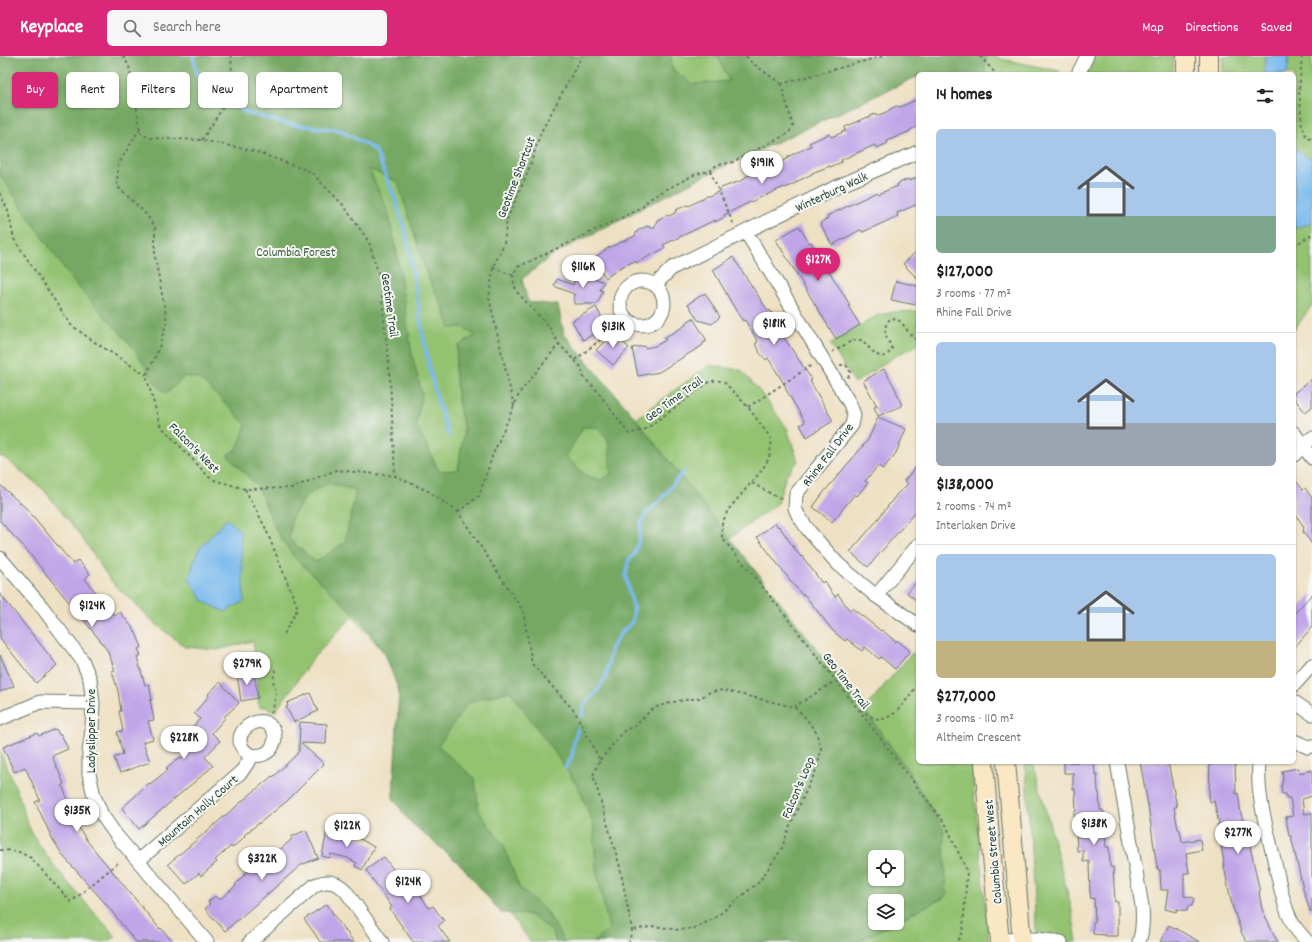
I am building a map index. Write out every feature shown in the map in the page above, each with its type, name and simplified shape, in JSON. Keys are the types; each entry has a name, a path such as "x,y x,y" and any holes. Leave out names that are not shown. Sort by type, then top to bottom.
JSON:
{"main road":[{"path":"1186,56 1186,72"},
{"path":"1209,56 1209,72"},
{"name":"Columbia Street West","path":"984,764 1000,941"},
{"name":"Columbia Street West","path":"1006,764 1022,940"}],"street":[{"path":"1079,72 1088,56"},
{"name":"Winterburg Walk","path":"655,285 672,268 834,188 916,153"},
{"name":"Rhine Fall Drive","path":"746,232 831,371 850,404 854,415 852,425 796,494 795,503 797,512 810,531 838,564 876,596 916,624"},
{"path":"640,281 655,285 661,291 664,299 663,312 659,319 648,325 641,326 631,323 626,319 622,314 620,307 622,294 626,288 640,281"},
{"path":"1296,434 1308,442 1312,458"},
{"path":"1296,453 1308,442"},
{"path":"876,596 916,547"},
{"name":"Ladyslipper Drive","path":"0,558 42,607 82,660 90,679 93,703 92,730 89,752 89,774 94,796 102,815 116,835 139,860 207,942"},
{"path":"1296,683 1312,666"},
{"path":"0,719 40,702 93,703"},
{"path":"1296,703 1312,714"},
{"path":"257,722 266,723 272,727 274,732 275,736 273,745 267,753 252,756 246,753 242,748 240,742 242,732 245,727 250,724 257,722"},
{"path":"1296,742 1308,747 1312,746"},
{"name":"Mountain Holly Court","path":"139,860 242,771 252,756"},
{"path":"1117,764 1142,906 1142,935 1139,942"},
{"path":"1259,764 1259,794 1284,901 1291,921 1308,942"},
{"path":"250,942 315,885 323,882 339,884 345,890 382,942"},
{"path":"1000,941 1050,940 1061,942"}],"path":[{"path":"0,193 8,211 14,239 71,325 146,375 157,354 166,321 155,257 155,228 145,213 117,186 118,165 140,128 129,66 123,56"},
{"path":"202,140 227,101 232,73 231,56"},
{"name":"Geotime Shortcut","path":"514,406 489,298 493,267 504,244 507,219 527,174 541,132 582,56"},
{"path":"493,267 513,275 518,267 642,208 648,200 696,174 710,171 718,164 731,163 789,133 793,126 781,84 751,62 746,56"},
{"path":"781,84 884,56"},
{"path":"980,56 994,72"},
{"path":"1302,56 1299,91 1302,125 1306,136 1312,140"},
{"name":"Geotime Trail","path":"140,128 141,133 148,138 202,140 254,151 311,172 344,206 369,242 380,279 390,378 395,476"},
{"path":"710,171 733,225 746,232"},
{"path":"1296,245 1312,234"},
{"name":"Geo Time Trail","path":"513,275 517,292 549,327 559,344 581,367 584,378 595,388 629,434 646,429 709,382 716,380 725,383 748,407 772,440 769,458 752,483 728,510 722,524 722,538 763,587 946,825 967,871 963,930 957,942"},
{"path":"828,355 853,340 862,340 877,355 883,357 888,355 892,349 884,329 886,323 891,318 897,319 902,323 911,336 916,339"},
{"path":"575,360 626,319"},
{"path":"458,512 479,496 493,454 520,392 559,344"},
{"path":"748,407 813,365"},
{"path":"840,365 846,365 850,373 848,378"},
{"name":"Falcon's Nest","path":"146,375 160,425 211,479 246,489 292,488 336,470 395,476"},
{"path":"395,476 428,491 458,512 523,611 532,664 575,712 600,760"},
{"path":"752,483 783,499"},
{"path":"246,489 265,527 297,606 296,612 282,636"},
{"path":"266,723 273,711 276,694 273,680 275,672 274,667"},
{"path":"629,942 632,930 620,866 593,775 600,760 624,730 635,726 659,706 678,701 700,698 710,692 722,690 794,707 835,680"},
{"path":"858,709 876,718 887,717 897,710 916,686"},
{"name":"Falcon's Loop","path":"632,930 655,926 679,930 694,928 714,918 759,882 781,850 791,823 818,766 820,757 821,748 816,732 805,717 794,707"},
{"path":"0,850 18,850 31,858 71,902 119,862"}],"green space":[{"name":"Columbia Forest","path":"0,56 996,56 1001,59 1060,71 916,72 916,77 489,279 652,440 636,419 709,365 741,370 761,393 787,428 798,461 786,475 778,503 729,539 706,509 941,826 909,772 864,709 912,653 916,654 916,764 972,764 989,942 531,942 452,839 393,798 399,691 385,654 353,616 313,658 275,712 266,707 259,707 253,641 217,650 185,647 157,625 111,581 80,535 43,489 2,456 0,458"},
{"name":"Columbia Forest","path":"0,56 671,56 672,69 692,84 729,81 718,57 714,56 986,56 985,72 916,72 916,77 702,177 554,254 522,279 528,302 558,305 564,334 636,419 864,709 909,772 943,829 947,896 904,918 904,894 868,894 868,930 880,930 856,942 594,942 609,929 596,869 594,827 580,790 510,691 469,702 438,746 475,779 479,812 504,846 519,887 548,913 564,942 556,942 552,931 530,915 501,913 462,866 409,821 393,798 399,691 385,654 364,623 294,557 276,530 258,487 227,455 237,449 246,425 230,407 199,379 185,376 166,394 157,385 132,346 72,280 0,175","holes":["369,169 398,182 427,275 443,308 450,328 464,327 475,336 458,346 455,370 458,401 464,430 458,470 439,471 416,425 422,394 412,355 397,253 388,212","583,427 597,427 608,439 611,474 601,480 587,476 566,457","328,483 356,490 345,542 316,562 289,539 292,517 307,495"]},
{"path":"1094,56 1174,56 1173,72 1087,72"},
{"path":"1223,56 1312,56 1312,305 1296,327 1296,72 1222,72"},
{"path":"916,311 916,346 897,355 855,383 830,344 878,315 895,312"},
{"path":"0,751 17,790 26,820 32,833 61,874 116,937 106,942 0,942"},
{"path":"1025,764 1034,764 1071,906 1077,942 1037,942"}],"water":[{"path":"1265,56 1289,56 1287,72 1265,72"},
{"path":"1296,150 1312,159 1312,223 1296,227"},
{"path":"227,519 240,531 244,601 225,612 203,601 189,578 198,550"}],"building":[{"path":"916,100 916,127 887,141 888,143 877,148 875,145 841,160 842,162 812,173 796,183 744,205 724,215 725,217 715,222 715,220 663,245 665,248 636,263 635,261 621,267 606,278 593,259 608,248 635,236 637,231 647,226 654,229 657,220 667,215 669,216 675,213 676,210 687,205 689,206 720,191 721,188 743,180 745,177 756,172 758,173 765,170 766,166 778,161 781,162 789,156 811,146 809,143 829,134 831,137 846,131 845,127 875,114 876,116 897,106 900,107"},
{"path":"916,178 916,205 897,213 898,216 863,232 860,230 832,245 820,223 828,218 827,216 877,192 878,194 898,186 897,184 908,179 909,181"},
{"path":"799,226 809,243 811,242 850,305 848,306 860,325 836,339 776,240"},
{"path":"916,252 916,277 903,264"},
{"path":"733,257 768,311 770,310 774,317 772,319 812,380 810,381 833,421 807,437 800,425 805,422 785,388 786,387 768,358 766,360 759,352 755,344 758,342 745,320 743,321 735,309 713,270"},
{"path":"581,273 604,282 600,290 603,291 597,304 574,304 574,294 554,286 557,279 573,285 575,279 580,277"},
{"path":"896,281 916,286 916,305 891,300"},
{"path":"705,293 720,317 712,324 698,320 688,304"},
{"path":"596,307 607,327 583,340 572,321"},
{"path":"693,318 707,341 659,372 638,376 632,348 655,346 666,340 664,338 686,325 685,323"},
{"path":"613,333 629,348 613,365 596,350"},
{"path":"884,369 895,388 902,406 878,416 874,407 877,406 863,381"},
{"path":"1312,379 1312,407 1305,412 1296,401 1296,391"},
{"path":"878,417 906,429 896,453 883,469 878,466 865,481 868,483 857,496 855,494 832,522 813,507 868,440"},
{"path":"916,466 916,511 868,567 850,552 897,494 908,484 904,481"},
{"path":"1296,481 1303,490 1305,488 1312,498 1312,544 1303,532 1304,527 1296,515"},
{"path":"0,485 27,509 73,564 78,560 90,574 85,579 115,616 120,612 135,631 142,647 138,649 141,655 137,657 145,685 149,684 152,700 150,700 154,720 148,721 153,739 143,742 150,762 120,773 114,758 123,754 117,732 123,731 119,711 121,711 118,691 112,671 115,670 107,650 24,547 0,521"},
{"path":"775,523 778,527 779,526 794,548 801,557 802,556 822,583 824,581 835,597 838,594 850,611 852,608 881,631 882,630 896,642 897,640 910,651 895,669 881,657 879,659 865,647 862,651 847,639 845,641 833,631 804,594 802,595 757,537"},
{"path":"916,582 916,600 907,593"},
{"path":"0,594 57,665 36,683 0,638"},
{"path":"1312,594 1312,627 1296,646 1296,612"},
{"path":"0,655 14,686 0,692"},
{"path":"254,672 258,698 241,701 237,674"},
{"path":"220,682 239,703 224,717 225,718 212,733 220,741 205,757 213,766 139,829 122,808 149,783 150,784 168,770 166,768 180,757 181,759 198,744 187,733 200,719 194,713 209,696 208,694"},
{"path":"310,693 318,711 294,722 286,707 288,706 287,703"},
{"path":"300,722 327,724 326,744 301,743 324,764 286,802 244,835 245,836 232,848 231,846 215,860 217,862 201,876 199,873 186,884 168,864 272,776 273,777 297,754 299,751"},
{"path":"56,729 59,735 61,734 68,749 52,756 64,784 62,785 76,823 87,841 160,929 161,928 173,942 136,942 105,903 64,857 52,838 35,802 40,800 25,767 14,772 3,747 37,733 39,736"},
{"path":"1064,764 1094,764 1095,774 1097,774 1100,810 1103,810 1106,847 1109,847 1110,867 1113,867 1115,902 1118,902 1118,936 1093,934 1093,922 1095,922 1094,898 1091,899 1089,861 1083,862 1083,850 1077,851 1073,773 1064,773"},
{"path":"1140,764 1168,764 1177,807 1174,807 1182,842 1200,839 1202,850 1186,853 1189,873 1184,873 1184,896 1194,898 1192,906 1188,906 1187,911 1177,909 1176,912 1165,909 1168,890 1161,890 1160,870 1158,870 1156,861"},
{"path":"1210,764 1235,764 1236,794 1238,793 1241,814 1248,837 1260,892 1262,909 1270,926 1269,927 1278,942 1247,942 1242,934 1229,891 1214,801 1210,802"},
{"path":"1298,768 1299,773 1312,770 1312,796 1302,799 1304,814 1312,813 1312,911 1310,911 1303,888 1291,836 1289,836 1286,817 1293,816 1290,798 1286,798 1286,794 1282,794 1281,785 1283,781 1282,771"},
{"path":"306,830 318,858 301,865 225,931 205,909 210,904 208,902 215,896 219,900 236,886 235,885 245,874 262,860 265,863 292,839 291,837"},
{"path":"327,830 355,836 374,847 362,870 355,866 357,863 348,858 331,854 330,858 322,856"},
{"path":"384,857 398,876 404,871 429,908 433,906 444,921 438,926 450,942 413,942 390,909 392,907 366,870"},
{"path":"327,904 354,942 320,942 304,919"},
{"path":"1169,925 1200,942 1160,942"}],"waterway":[{"path":"193,56 199,85 247,113 288,124 340,130 375,150 394,196 406,233 424,343 434,388 448,435"},
{"path":"582,716 585,703 596,693 606,677 611,648 620,634 632,622 634,609 626,576 628,561 634,555 639,540 641,524 646,513 658,503 678,478 685,472"},
{"path":"565,768 572,756 574,740 578,729"}]}
